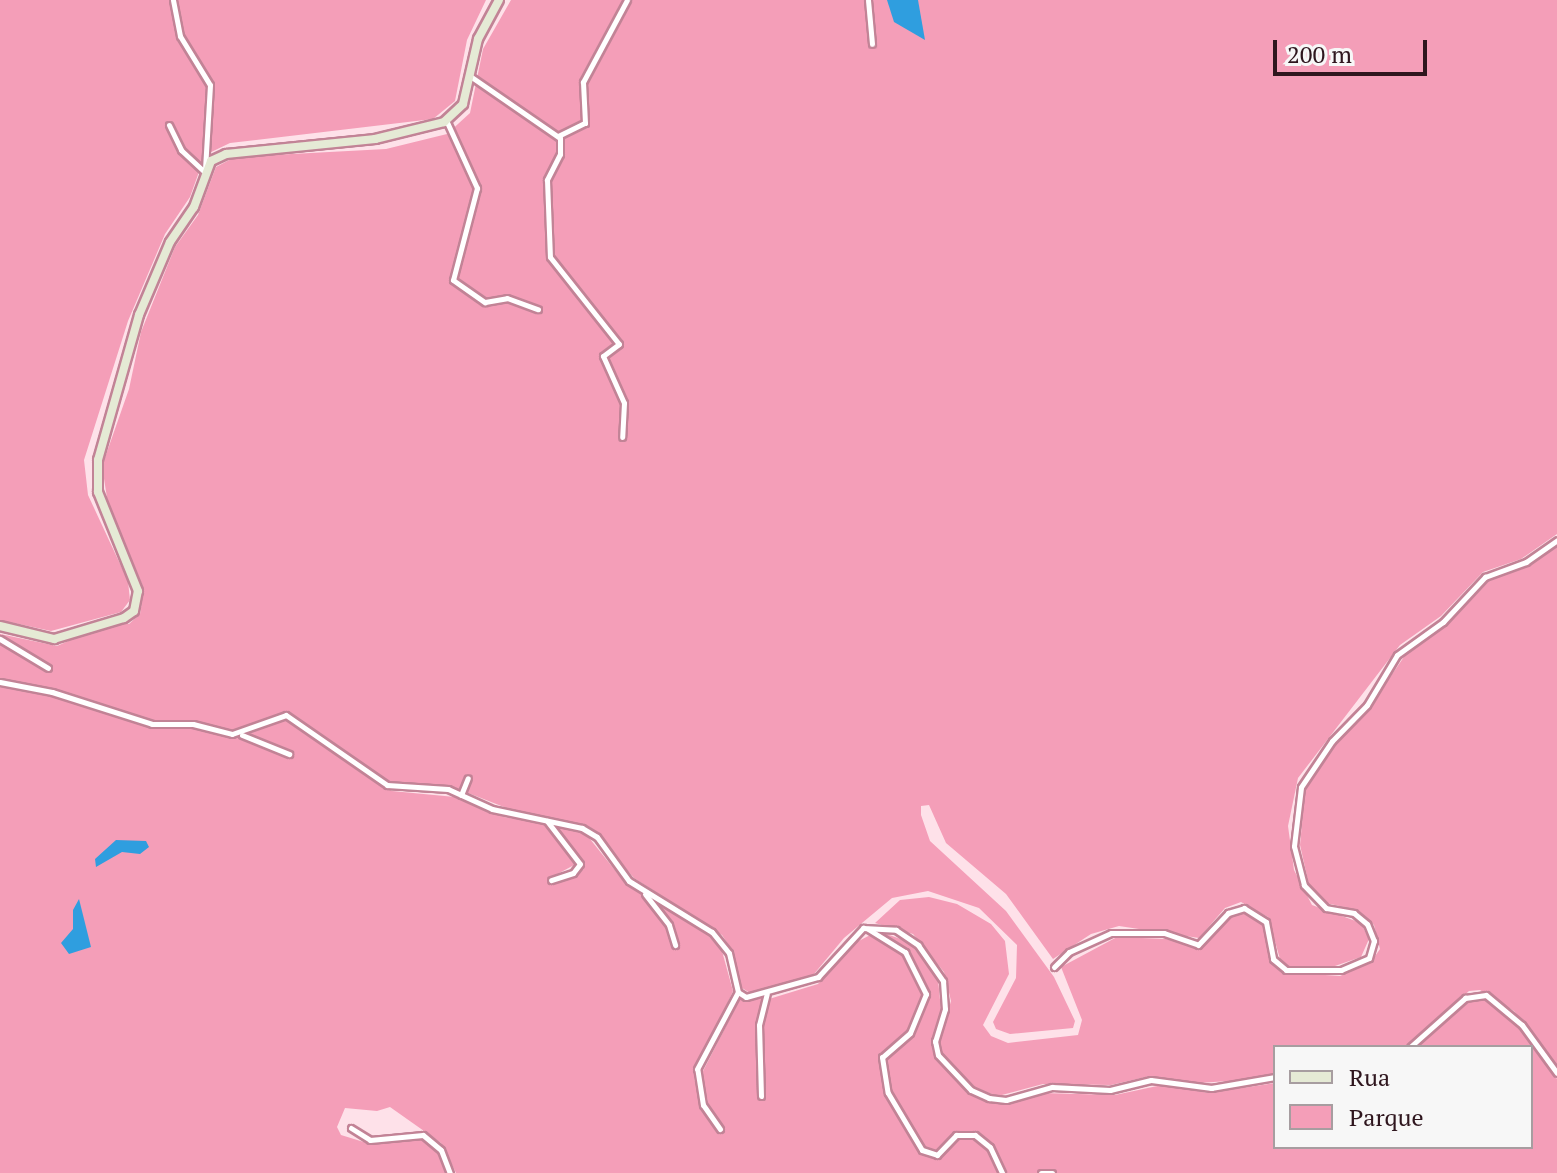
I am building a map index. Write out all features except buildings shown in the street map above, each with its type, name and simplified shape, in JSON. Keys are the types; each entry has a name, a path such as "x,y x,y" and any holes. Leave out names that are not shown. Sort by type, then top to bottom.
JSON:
{"street":[{"path":"173,0 180,36 210,85 206,173"},
{"path":"0,626 54,639 124,618 135,608 134,579 98,492 98,460 139,315 170,242 194,207 211,161 226,154 375,139 446,120 463,104 478,39 499,0"},
{"path":"558,136 585,123 583,82 627,0"},
{"path":"868,0 872,44"},
{"path":"470,76 558,136 560,154 547,180 550,257 619,344 603,356 624,403 622,437"},
{"path":"446,120 476,181 452,272 455,283 487,303 507,298 538,309"},
{"path":"169,125 181,150 206,173"},
{"path":"1054,967 1069,952 1111,933 1164,933 1198,945 1228,913 1244,908 1266,922 1273,959 1286,970 1341,970 1369,958 1374,941 1367,924 1354,913 1326,908 1304,885 1294,846 1301,787 1332,741 1367,705 1397,655 1443,622 1485,577 1526,562 1557,540"},
{"path":"0,639 48,668"},
{"path":"0,682 52,692 152,724 193,724 240,734 289,754"},
{"path":"240,734 271,716 286,715 376,781 461,795 492,809 591,833 669,925 675,945"},
{"path":"461,795 468,778"},
{"path":"547,820 580,864 573,873 551,880"},
{"path":"642,890 721,942 738,992 746,997 767,994 818,977 863,928"},
{"path":"863,928 896,930 927,954 946,993 934,1047 938,1055 979,1095 1006,1100 1052,1087 1110,1090 1151,1080 1211,1088 1273,1077"},
{"path":"863,928 884,934 905,952 926,994 910,1033 882,1057 892,1101 926,1152 937,1155 956,1135 975,1135 990,1147 1002,1173"},
{"path":"720,1129 703,1105 697,1069 738,992"},
{"path":"761,1096 759,1025 767,994"},
{"path":"1412,1045 1465,998 1486,995 1522,1025 1557,1073"},
{"path":"351,1128 374,1140 423,1135 441,1150 450,1173"},
{"path":"1041,1173 1052,1173"}],"green space":[{"path":"0,0 486,0 467,40 455,101 433,119 230,143 205,155 190,197 165,234 128,321 84,460 88,495 128,581 130,600 121,612 51,631 0,620"},
{"path":"511,0 1557,0 1557,534 1521,559 1483,572 1441,616 1400,645 1298,778 1288,826 1294,870 1312,905 1361,923 1369,939 1361,957 1332,967 1289,966 1280,959 1268,917 1241,902 1225,908 1199,938 1119,926 1091,934 1053,959 1006,894 946,843 929,805 921,806 921,815 930,841 1006,911 1054,977 1075,1021 1073,1028 1010,1034 996,1029 993,1022 1016,978 1017,945 979,908 928,891 892,898 844,938 814,974 750,993 742,988 732,950 722,935 634,878 591,828 509,809 453,787 386,781 283,712 233,733 204,724 153,723 60,692 0,680 0,634 57,646 107,624 129,624 140,614 144,589 108,504 102,466 129,389 141,332 175,247 198,215 216,167 235,157 386,149 447,134 470,113 483,49"},
{"path":"1557,545 1557,1067 1514,1011 1480,990 1469,991 1408,1045 1273,1045 1273,1073 1244,1080 1198,1083 1150,1076 1111,1085 1043,1084 998,1096 977,1089 941,1054 938,1044 951,1001 944,972 913,934 875,923 900,900 929,897 957,904 991,924 1005,941 1009,974 983,1025 991,1036 1008,1043 1078,1035 1082,1020 1061,967 1117,937 1166,939 1202,947 1228,917 1243,911 1265,927 1271,963 1281,972 1340,976 1371,962 1380,949 1374,925 1357,910 1326,903 1309,885 1300,845 1305,791 1330,749 1366,712 1406,654 1454,618 1490,580 1522,569"},
{"path":"0,687 53,697 155,728 193,726 241,738 289,757 283,749 246,735 285,717 392,791 455,797 504,817 546,824 576,864 550,878 551,885 584,869 554,826 586,834 622,879 705,932 722,951 733,991 694,1077 701,1108 719,1134 723,1128 708,1103 702,1073 740,999 769,999 818,984 849,946 878,931 909,942 938,979 941,1010 932,1050 976,1097 1009,1104 1041,1093 1115,1095 1162,1085 1209,1093 1273,1083 1273,1149 1533,1149 1533,1046 1557,1079 1557,1173 456,1173 441,1143 390,1107 377,1111 345,1108 337,1127 341,1135 367,1143 421,1138 437,1148 448,1173 0,1173"},
{"path":"1484,998 1521,1029 1533,1045 1418,1045 1473,999"}],"water":[{"path":"887,0 918,0 925,40 894,22"},
{"path":"116,840 146,841 149,847 140,854 122,852 96,867 95,859"},
{"path":"79,899 91,947 69,954 61,943 73,929 73,910"}]}
